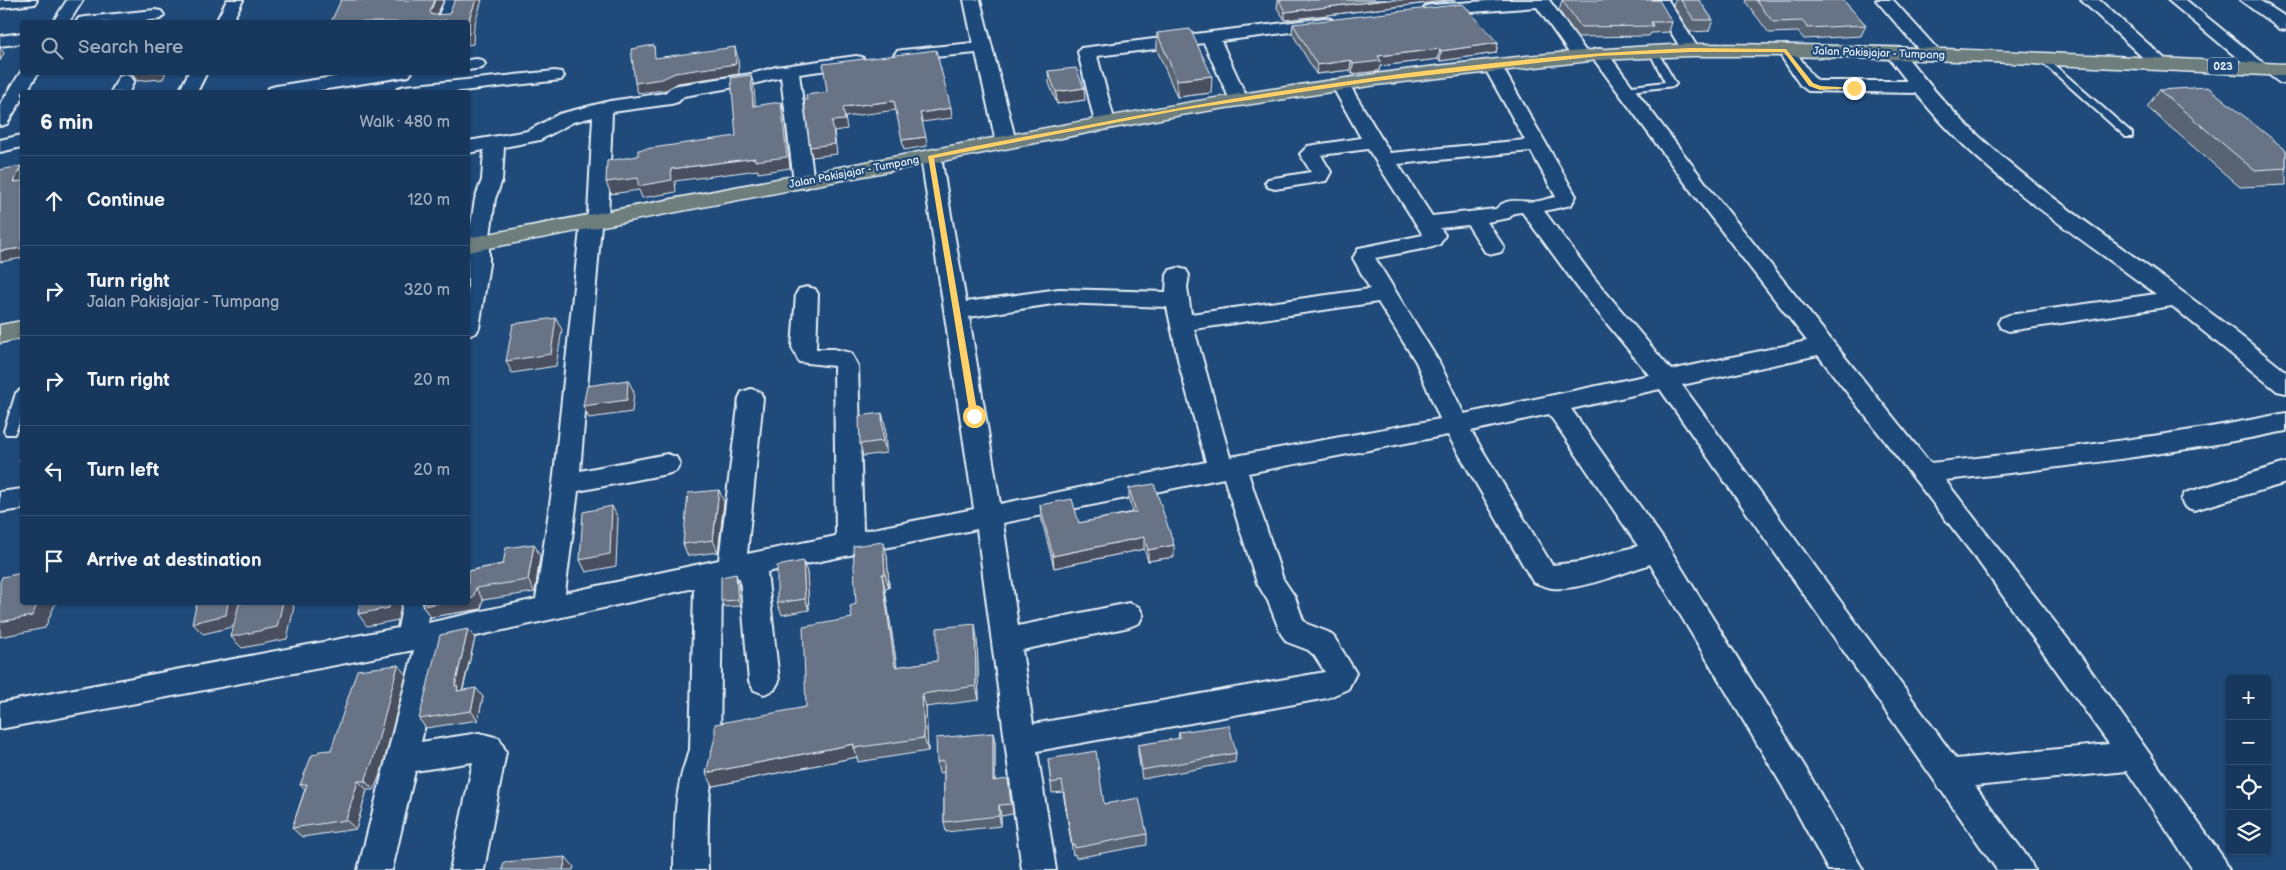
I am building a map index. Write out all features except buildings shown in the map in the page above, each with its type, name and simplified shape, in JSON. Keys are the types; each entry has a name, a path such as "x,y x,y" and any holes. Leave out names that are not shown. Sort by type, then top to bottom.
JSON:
{"main road":[{"name":"Jalan Pakisjajar - Tumpang","path":"473,244 594,219 804,182 1104,123 1239,100 1340,84 1589,55 1690,50 1786,50 2159,63 2276,72"}],"street":[{"path":"0,3 29,0"},
{"path":"63,20 75,0"},
{"path":"225,20 235,0"},
{"path":"445,20 453,0"},
{"path":"972,0 1006,142"},
{"path":"1660,0 1690,50"},
{"path":"1884,0 1933,55"},
{"path":"2089,0 2159,63"},
{"path":"2176,0 2276,72"},
{"path":"2248,0 2286,25"},
{"path":"1413,12 1452,7 1541,1 1589,55 1624,90 1677,162 2041,624 2135,756 2212,870"},
{"path":"105,20 155,15"},
{"path":"1104,123 1087,52 1346,21"},
{"path":"0,41 20,38"},
{"path":"1211,38 1239,100"},
{"path":"470,146 539,134 566,118 603,111 610,107 671,98 677,91 755,78 789,70 982,47"},
{"path":"1786,50 1806,81 1815,87 1919,87"},
{"path":"1895,54 1919,87 1954,125 2019,182 2095,241 2175,298 2286,385"},
{"path":"1427,223 1502,214 1508,208 1522,206 1531,208 1564,201 1566,196 1535,145 1492,65"},
{"path":"789,70 804,182"},
{"path":"0,120 28,75"},
{"path":"189,90 196,75"},
{"path":"282,90 310,80 368,75"},
{"path":"405,90 411,75"},
{"path":"423,90 555,76"},
{"path":"1340,84 1373,142 1434,235 1432,239 1364,255 1366,266 1416,340 1448,401 1455,425 1543,574 1547,577 1593,570 1656,551"},
{"path":"549,607 566,484 594,219 603,111"},
{"path":"0,146 20,141"},
{"path":"470,315 478,264 473,244 492,180 495,141"},
{"path":"1275,183 1319,177 1320,172 1310,154 1315,150 1373,142"},
{"path":"1385,160 1469,150 1535,145"},
{"path":"930,157 957,311 1039,870"},
{"path":"1531,208 1586,283 1666,380 2017,870"},
{"path":"1474,218 1493,247"},
{"path":"1021,740 1327,685 1338,680 1341,673 1324,646 1318,641 1297,633 1290,626 1281,597 1270,583 1227,468 1179,312 1175,282 1178,275"},
{"path":"808,294 804,347 807,356 814,358 833,356 843,359 846,366 850,544"},
{"path":"957,311 1059,296 1179,312 1384,294"},
{"path":"2009,322 2175,298"},
{"path":"0,716 421,636 730,568 1227,468 1455,425 1823,346"},
{"path":"691,870 692,801 698,764 705,750 751,398"},
{"path":"1555,404 1656,551 1794,777 1846,870"},
{"path":"1923,473 2105,452 2227,434 2286,422"},
{"path":"566,484 667,464"},
{"path":"2194,500 2286,473"},
{"path":"0,502 20,499"},
{"path":"730,568 764,681"},
{"path":"375,870 403,759 421,636 417,605"},
{"path":"1006,641 1129,615"},
{"path":"403,759 479,747 488,748 491,752 467,870"},
{"path":"1948,774 2135,756"}],"lane":[{"path":"1624,90 1671,84 1653,51"},
{"path":"2044,59 2130,135"},
{"path":"10,431 20,400"}],"route":[{"path":"974,416 935,176 930,157 1104,123 1291,91 1492,65 1599,54 1690,50 1786,50 1806,81 1815,87 1854,88"}]}
